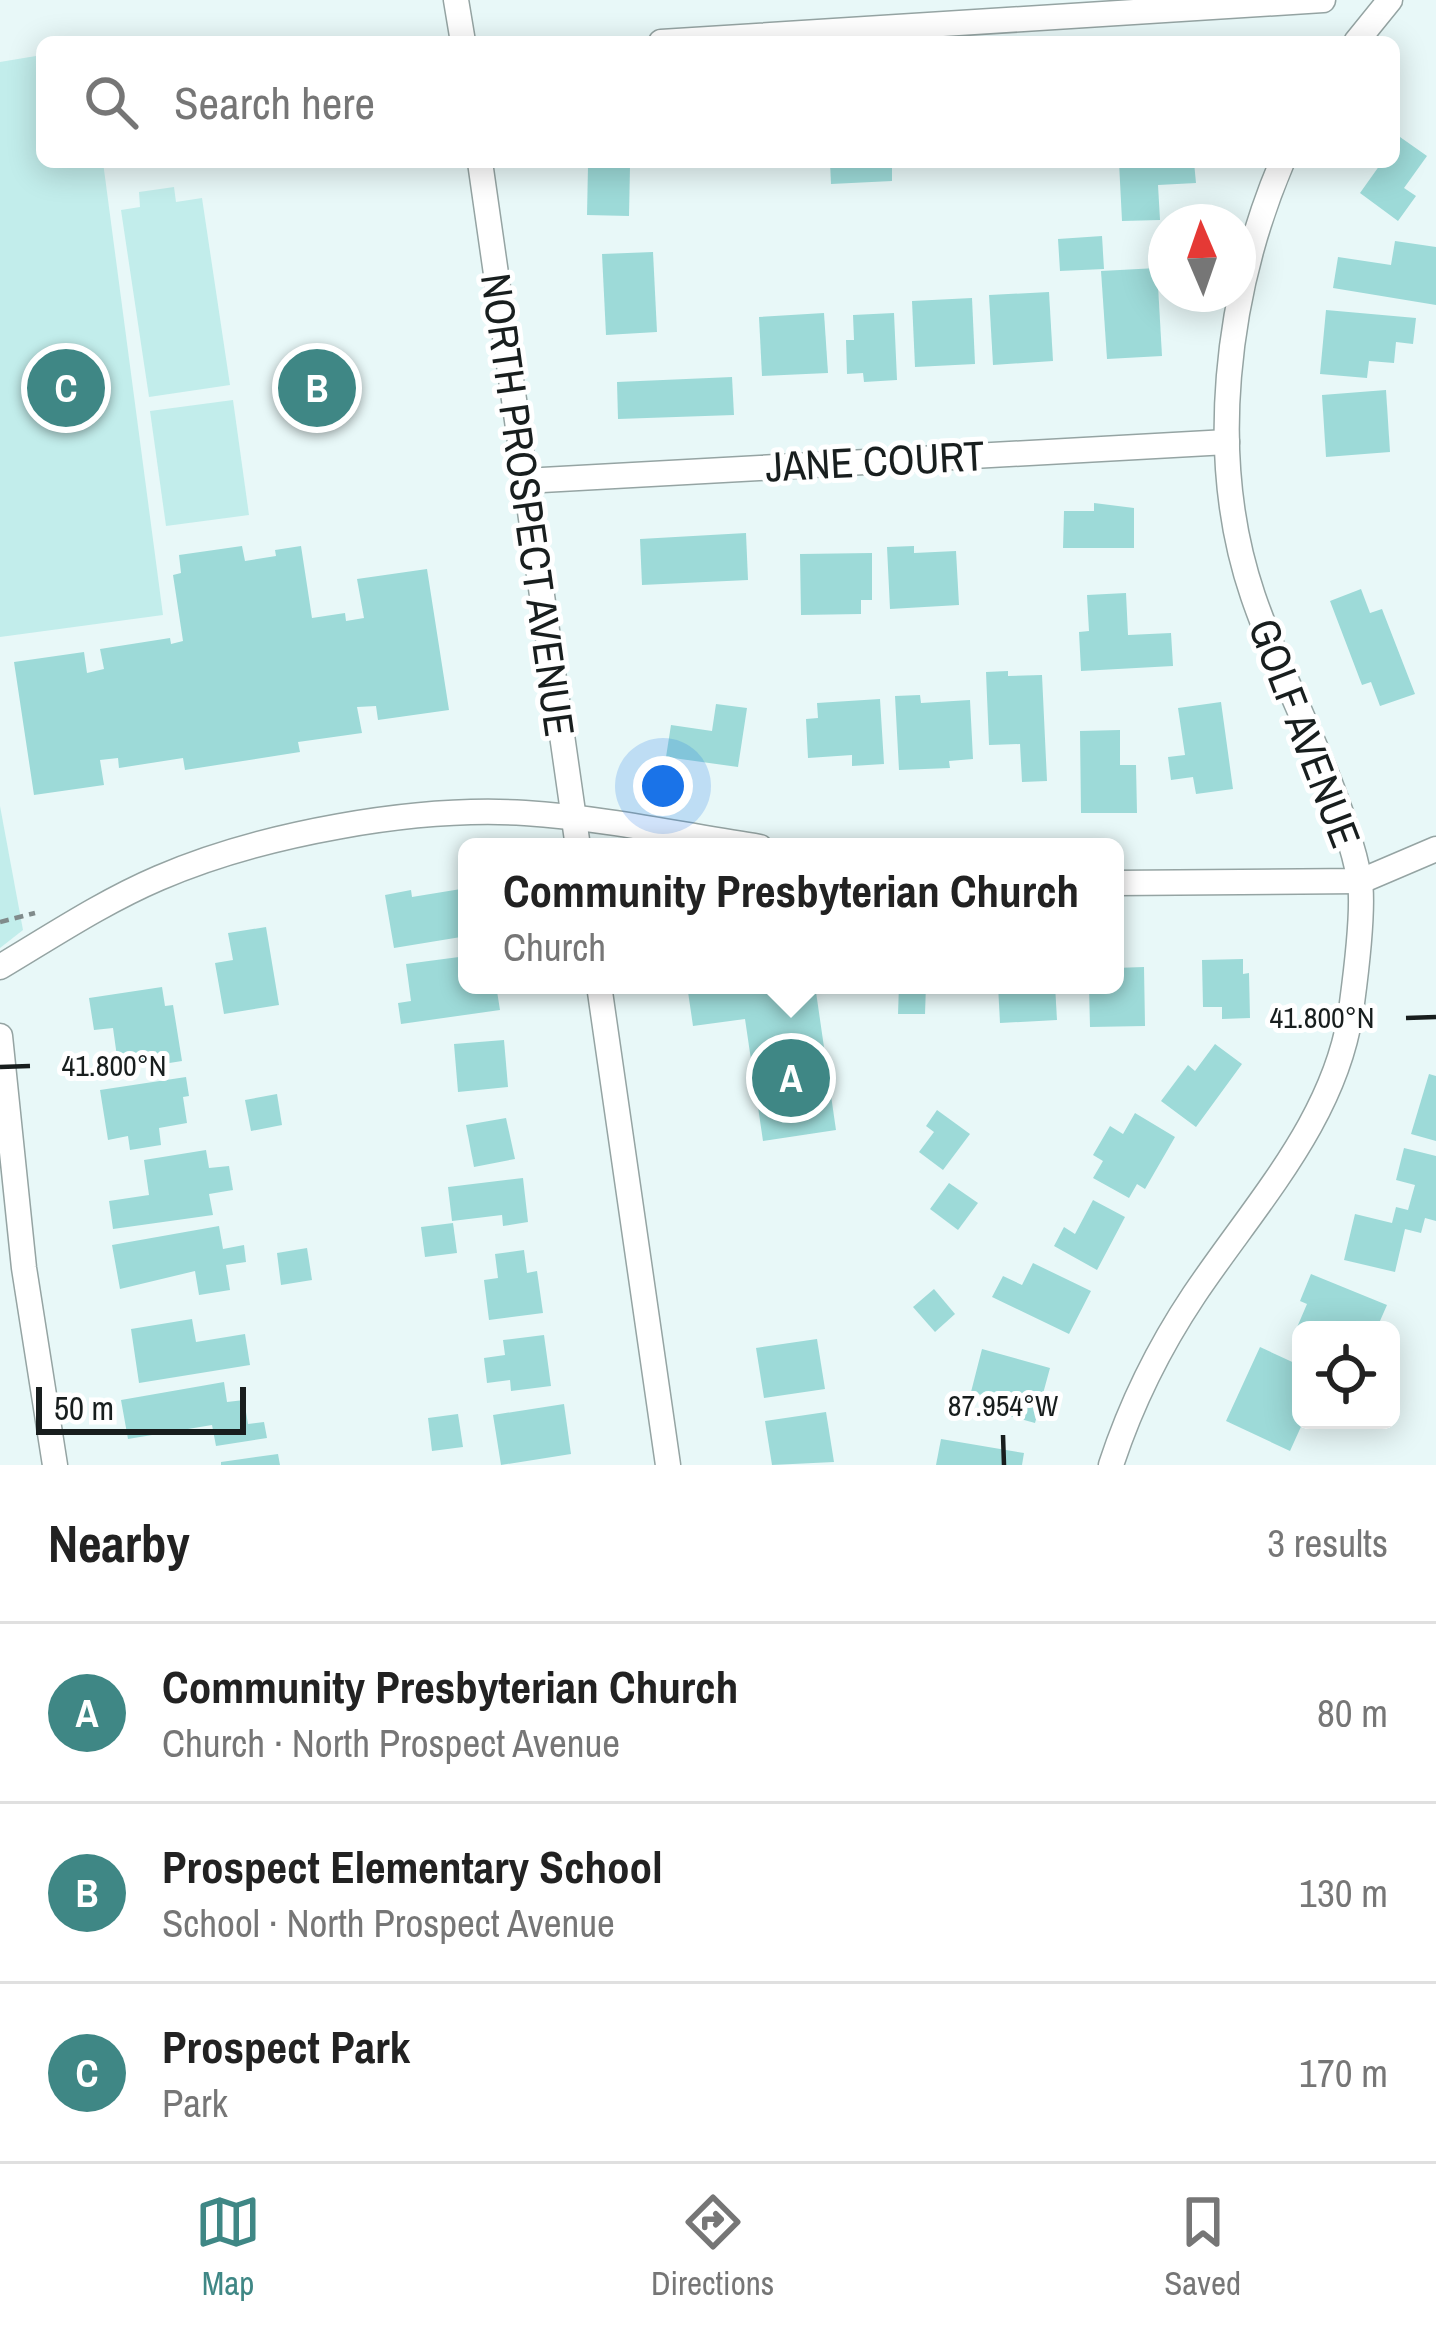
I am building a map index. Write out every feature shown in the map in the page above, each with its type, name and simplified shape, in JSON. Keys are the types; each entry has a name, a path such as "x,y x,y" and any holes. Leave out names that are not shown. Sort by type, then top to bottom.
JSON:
{"street":[{"path":"456,0 462,36"},
{"path":"756,36 1323,0"},
{"path":"1361,36 1390,0"},
{"name":"NORTH PROSPECT AVENUE","path":"481,168 576,838"},
{"name":"GOLF AVENUE","path":"1111,1465 1134,1400 1161,1347 1287,1166 1334,1070 1352,1005 1360,881 1340,814 1251,590 1227,442 1241,296 1256,232 1280,168"},
{"name":"JANE COURT","path":"524,481 1227,442"},
{"path":"0,967 103,905 213,857 402,818 524,813 704,838"},
{"path":"1124,883 1360,881 1436,849"},
{"path":"599,994 668,1465"},
{"path":"0,1036 24,1268 56,1465"}],"path":[{"path":"0,922 36,913"}],"shaded area":[{"path":"36,56 36,168 104,168 163,615 0,637 0,62"},
{"path":"174,187 176,202 202,198 230,385 149,397 121,210 140,207 139,192"},
{"path":"233,400 249,515 166,526 150,411"},
{"path":"0,806 23,930 0,948"}],"building":[{"path":"1400,137 1427,156 1404,188 1416,196 1398,221 1360,193 1378,168 1400,168"},
{"path":"588,168 630,168 629,216 587,215"},
{"path":"830,168 892,168 892,181 831,184"},
{"path":"1119,168 1195,168 1196,183 1158,185 1159,204 1148,204 1148,220 1122,221"},
{"path":"1102,236 1104,269 1060,271 1058,239"},
{"path":"1395,241 1436,247 1436,305 1333,288 1338,257 1391,265"},
{"path":"653,252 657,332 606,335 602,254"},
{"path":"1148,268 1148,312 1160,312 1162,356 1107,359 1101,271"},
{"path":"1049,292 1053,361 993,365 989,295"},
{"path":"972,298 975,364 915,367 912,301"},
{"path":"1326,310 1416,318 1413,344 1396,342 1394,363 1369,361 1367,378 1320,374"},
{"path":"824,313 828,373 762,376 759,317"},
{"path":"894,313 897,380 864,382 863,373 847,374 846,340 854,340 853,315"},
{"path":"732,377 734,415 618,419 617,382"},
{"path":"1386,390 1390,452 1326,457 1322,395"},
{"path":"1094,503 1134,508 1134,548 1063,548 1064,511 1094,511"},
{"path":"746,533 748,580 642,585 640,539"},
{"path":"242,546 245,561 301,546 312,618 345,613 346,621 364,618 357,579 427,569 449,710 378,720 376,706 357,707 362,733 298,742 300,752 185,770 183,758 119,768 118,758 100,760 104,785 34,795 14,662 84,652 87,673 104,669 100,649 170,638 171,644 183,641 173,575 181,573 179,555"},
{"path":"914,546 914,553 956,551 959,605 890,609 887,547"},
{"path":"872,553 872,600 861,600 861,614 801,615 800,554"},
{"path":"1361,589 1370,613 1382,609 1415,694 1380,706 1371,682 1362,685 1330,601"},
{"path":"1126,593 1128,635 1171,633 1173,666 1081,671 1079,632 1089,631 1087,595"},
{"path":"1008,671 1008,676 1042,675 1047,781 1022,782 1020,744 989,745 986,672"},
{"path":"920,695 921,703 970,700 973,759 949,761 950,768 899,770 895,696"},
{"path":"880,699 884,764 852,766 852,755 808,758 806,719 818,718 817,703"},
{"path":"1221,702 1233,789 1196,794 1193,777 1171,780 1168,757 1185,755 1178,708"},
{"path":"716,704 747,708 738,767 666,757 671,725 712,731"},
{"path":"1120,730 1120,765 1136,765 1137,813 1081,813 1080,731"},
{"path":"458,889 458,937 394,948 385,895 411,890 412,897"},
{"path":"266,927 279,1005 224,1014 215,963 233,960 228,933"},
{"path":"458,957 458,994 497,994 500,1010 401,1024 398,1003 411,1001 406,964"},
{"path":"1243,959 1243,974 1249,973 1250,1018 1222,1019 1222,1007 1203,1007 1202,960"},
{"path":"1144,967 1145,1026 1090,1027 1089,994 1124,994 1124,968"},
{"path":"162,987 165,1006 173,1005 182,1061 119,1071 113,1028 94,1030 89,998"},
{"path":"688,994 816,994 836,1130 763,1141 745,1019 693,1026"},
{"path":"899,994 926,994 925,1014 898,1014"},
{"path":"998,994 1056,994 1057,1020 1000,1023"},
{"path":"504,1040 508,1087 458,1092 454,1044"},
{"path":"1215,1044 1242,1064 1196,1127 1161,1101 1188,1065 1195,1071"},
{"path":"1429,1074 1436,1076 1436,1141 1411,1134"},
{"path":"186,1077 187,1123 159,1128 161,1145 130,1150 128,1136 108,1140 100,1090"},
{"path":"277,1094 282,1125 251,1131 245,1100"},
{"path":"937,1110 970,1134 943,1170 919,1152 934,1132 926,1126"},
{"path":"1135,1113 1175,1137 1145,1189 1137,1184 1129,1198 1093,1178 1103,1161 1093,1155 1110,1126 1123,1134"},
{"path":"506,1118 515,1159 474,1167 466,1125"},
{"path":"1404,1148 1436,1156 1436,1221 1425,1218 1421,1233 1405,1229 1395,1272 1344,1260 1355,1214 1392,1223 1396,1207 1408,1210 1415,1185 1396,1180"},
{"path":"206,1150 209,1168 229,1166 233,1190 209,1194 213,1215 113,1229 109,1201 149,1195 144,1160"},
{"path":"523,1178 528,1222 503,1226 502,1215 452,1221 448,1187"},
{"path":"949,1183 978,1203 958,1230 930,1209"},
{"path":"1093,1200 1125,1217 1097,1270 1054,1246 1064,1227 1075,1234"},
{"path":"453,1223 457,1253 425,1257 421,1227"},
{"path":"219,1226 223,1249 244,1245 246,1262 226,1265 230,1290 199,1295 195,1271 120,1289 112,1245"},
{"path":"307,1248 312,1280 281,1285 277,1253"},
{"path":"524,1250 527,1273 537,1271 543,1313 489,1320 484,1280 498,1278 495,1254"},
{"path":"1033,1263 1091,1291 1069,1334 992,1297 1003,1276 1022,1285"},
{"path":"1311,1274 1387,1305 1380,1321 1300,1321 1307,1304 1300,1301"},
{"path":"934,1289 955,1314 935,1332 913,1307"},
{"path":"192,1319 196,1342 245,1334 250,1365 139,1383 131,1329"},
{"path":"544,1335 551,1386 511,1391 510,1380 487,1383 484,1358 505,1355 503,1340"},
{"path":"817,1339 825,1389 764,1398 756,1348"},
{"path":"1260,1347 1292,1362 1292,1429 1300,1429 1290,1451 1226,1421"},
{"path":"982,1349 1050,1368 1035,1423 1002,1414 1006,1402 971,1392"},
{"path":"224,1382 227,1402 244,1400 248,1424 264,1422 267,1438 216,1446 212,1425 128,1439 121,1400"},
{"path":"564,1404 571,1454 501,1465 493,1415"},
{"path":"826,1412 834,1462 772,1465 765,1421"},
{"path":"458,1414 463,1447 432,1451 428,1418"},
{"path":"941,1439 1024,1453 1022,1465 936,1465"},
{"path":"278,1454 280,1465 221,1465 221,1462"}],"place":[{"name":"Prospect Park","path":"66,388"},
{"name":"Prospect Elementary School","path":"317,388"},
{"name":"Community Presbyterian Church","path":"791,1078"}]}
